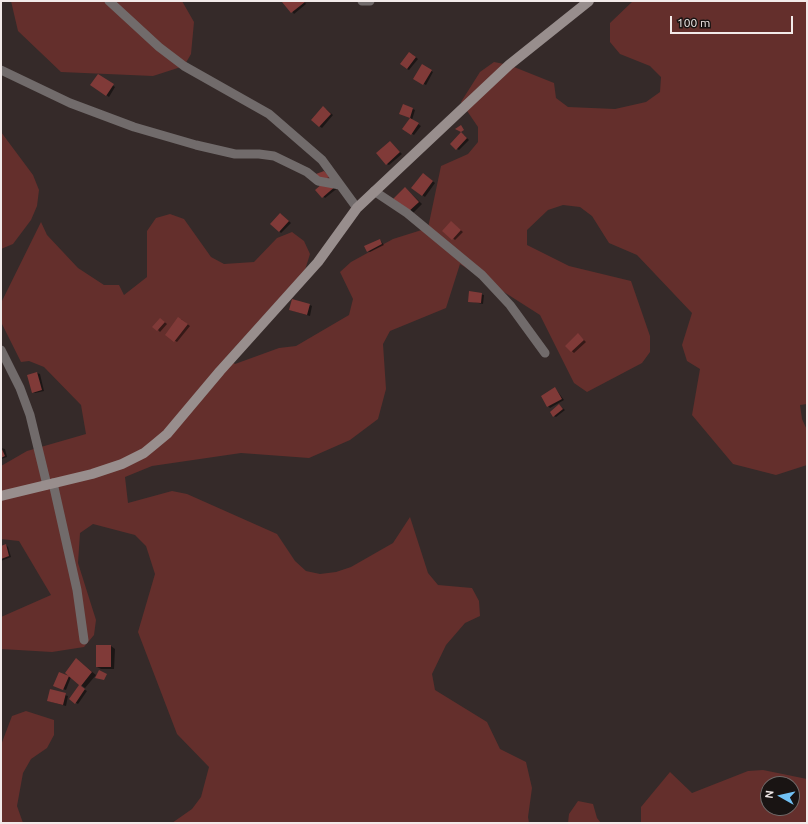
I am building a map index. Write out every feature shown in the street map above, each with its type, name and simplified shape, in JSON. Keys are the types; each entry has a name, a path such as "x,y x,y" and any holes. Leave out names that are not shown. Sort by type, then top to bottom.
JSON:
{"street":[{"path":"109,1 159,47 184,66 269,114 322,160 357,208"},
{"path":"362,1 370,1"},
{"path":"1,496 92,474 122,464 144,453 167,434 220,371 318,262 357,208 509,65 589,1"},
{"path":"1,70 70,103 134,127 196,145 235,154 259,154 274,156 307,172 318,181 340,185"},
{"path":"374,191 408,213 482,275 510,305 545,353"},
{"path":"1,350 20,388 50,484 77,590 84,640"}],"shaded area":[{"path":"11,1 182,1 194,22 191,54 184,66 153,76 61,72 18,31"},
{"path":"633,1 807,1 807,404 800,405 802,419 807,430 807,465 776,475 733,464 692,415 700,369 687,361 682,345 692,313 637,255 609,243 592,216 580,207 563,205 548,210 527,230 527,245 569,266 631,281 650,336 650,352 642,363 587,392 574,383 540,315 460,264 446,308 390,331 383,344 386,389 378,419 350,440 309,458 241,453 152,466 125,477 128,503 172,491 187,494 277,534 295,561 306,571 320,574 336,572 351,567 393,543 410,517 428,573 438,585 472,588 479,601 480,616 465,623 446,645 432,674 435,690 487,722 500,749 526,762 532,788 528,817 529,823 172,823 192,809 201,797 209,767 177,734 138,632 155,574 146,546 135,535 93,524 80,533 78,563 96,620 94,635 84,647 52,652 1,649 1,617 51,595 19,541 1,539 1,466 27,451 86,434 81,405 44,367 29,361 21,362 1,322 1,303 41,222 47,235 78,268 104,285 119,285 124,295 147,277 147,231 156,218 170,214 184,219 211,257 224,264 254,262 277,238 292,232 304,241 310,254 305,270 226,357 235,364 279,348 296,346 349,315 353,299 340,272 351,262 393,239 428,228 441,166 468,154 478,142 478,127 461,102 480,72 494,62 509,65 554,83 556,98 568,107 615,109 646,102 660,92 661,77 650,66 620,54 610,42 610,23"},
{"path":"1,132 33,175 39,190 37,206 31,220 13,244 1,249"},
{"path":"26,711 54,720 54,735 47,748 31,759 23,773 17,806 23,823 1,823 1,745 12,716"},
{"path":"763,770 792,776 760,776 760,816 800,816 800,778 807,779 807,823 641,822 641,807 670,772 692,793 748,771"},
{"path":"578,801 593,804 597,818 601,823 568,823 569,814"}],"building":[{"path":"282,2 305,2 291,13"},
{"path":"409,52 416,57 407,69 400,64"},
{"path":"422,64 432,70 423,85 413,79"},
{"path":"98,74 114,84 106,96 90,85"},
{"path":"403,104 413,108 410,118 399,114"},
{"path":"323,106 331,114 319,127 311,120"},
{"path":"410,118 419,123 411,135 402,129"},
{"path":"461,125 464,130 461,132 455,129"},
{"path":"461,132 467,138 456,150 450,144"},
{"path":"390,141 400,152 386,165 376,153"},
{"path":"324,171 330,177 318,181 316,174"},
{"path":"423,173 433,181 422,196 411,188"},
{"path":"330,177 337,185 322,198 315,190"},
{"path":"405,187 419,202 407,213 393,199"},
{"path":"280,213 289,221 279,232 270,224"},
{"path":"451,221 461,230 452,240 442,231"},
{"path":"380,239 382,244 367,252 364,246"},
{"path":"469,291 482,293 481,303 468,302"},
{"path":"292,299 310,304 307,315 289,310"},
{"path":"178,317 188,324 174,342 165,335"},
{"path":"160,318 165,322 157,331 152,327"},
{"path":"578,333 584,340 571,352 565,346"},
{"path":"37,372 42,390 32,393 27,375"},
{"path":"555,387 562,399 547,407 541,396"},
{"path":"559,404 563,409 553,417 550,412"},
{"path":"1,447 5,456 1,458"},
{"path":"6,544 9,556 1,559 1,546"},
{"path":"96,645 111,645 111,667 96,667"},
{"path":"76,658 92,672 81,686 85,689 75,704 69,699 79,685 65,673"},
{"path":"99,670 107,674 104,680 95,678"},
{"path":"59,672 69,676 63,690 53,686"},
{"path":"50,689 66,693 63,705 47,701"}]}
